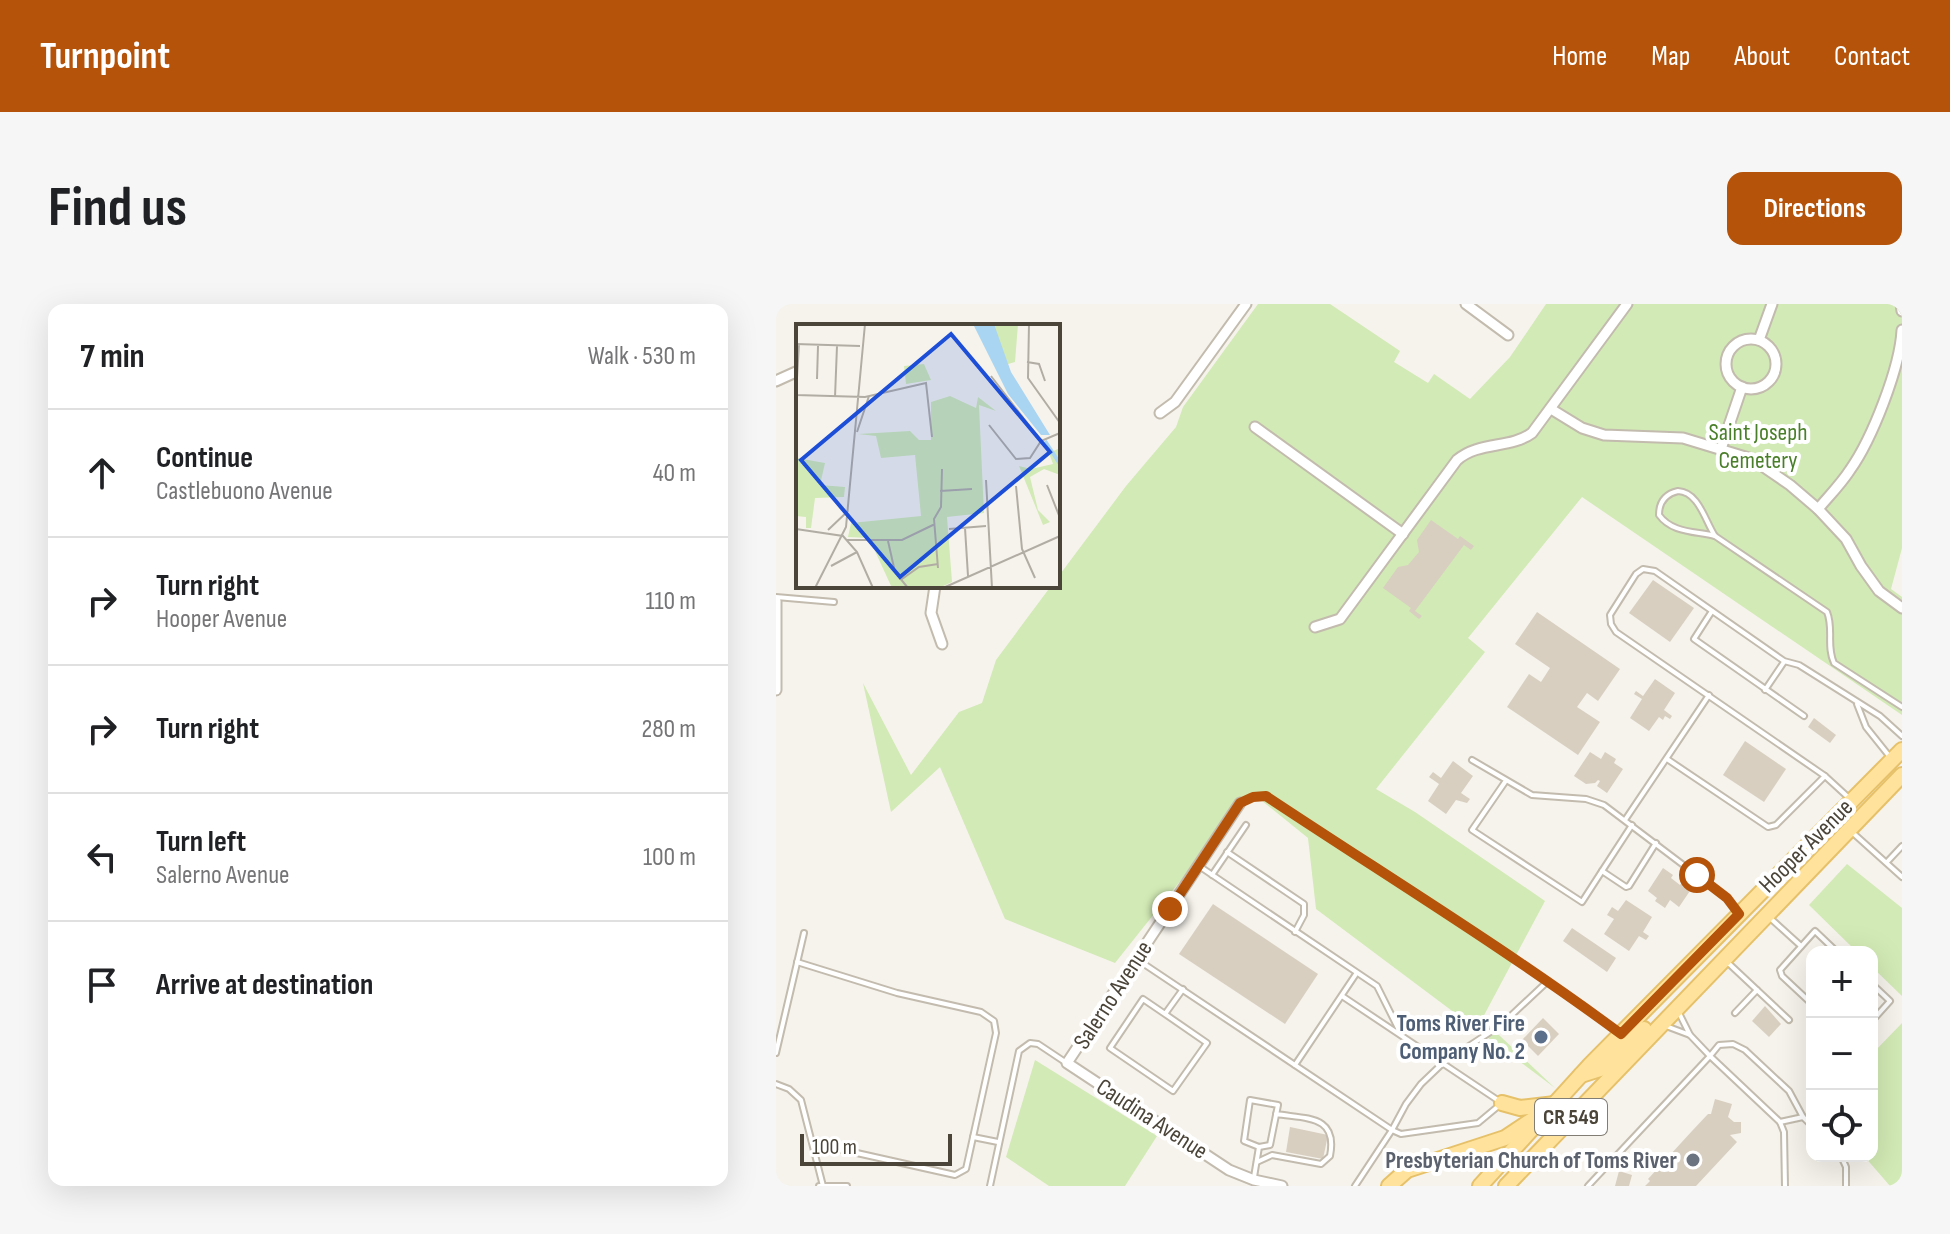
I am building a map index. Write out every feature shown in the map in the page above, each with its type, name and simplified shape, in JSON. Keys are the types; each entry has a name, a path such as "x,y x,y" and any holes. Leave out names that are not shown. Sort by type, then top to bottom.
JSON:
{"main road":[{"name":"Hooper Avenue","path":"1480,1186 1581,1075 1897,755"},
{"name":"Hooper Avenue","path":"1506,1186 1902,775"},
{"path":"1884,792 1902,789"},
{"path":"1581,1075 1600,1069 1693,990"},
{"path":"1502,1103 1520,1108 1555,1104"},
{"path":"1389,1186 1407,1170 1505,1138 1555,1104"}],"street":[{"path":"1160,413 1175,402 1246,304"},
{"path":"1466,304 1508,335"},
{"path":"1315,627 1340,619 1457,460 1476,448 1524,439 1532,433 1627,304"},
{"path":"1759,340 1772,304"},
{"path":"1901,304 1902,311"},
{"path":"1818,509 1851,469 1870,435 1901,347 1902,330"},
{"path":"1742,340 1759,340 1775,356 1775,372 1758,388 1742,387 1726,368 1729,351 1742,340"},
{"path":"776,381 796,372"},
{"path":"1721,449 1742,387"},
{"path":"1551,409 1582,428 1604,435 1683,438 1752,459 1818,509 1846,539 1879,591 1902,608"},
{"path":"1255,427 1403,534"},
{"path":"935,588 931,613 942,644"},
{"path":"776,599 776,690"},
{"name":"Salerno Avenue","path":"1067,1063 1240,803"},
{"name":"Caudina Avenue","path":"1067,1063 1229,1170 1282,1186"}],"lane":[{"path":"1715,536 1690,495 1684,491 1671,493 1661,502 1659,515 1668,525 1715,536 1827,612 1831,622 1829,653 1834,663 1902,707"},
{"path":"1851,800 1825,776 1616,632 1610,615 1636,574 1646,569 1655,571 1784,661 1799,665 1891,723 1902,736"},
{"path":"776,599 834,602"},
{"path":"1712,611 1694,639 1804,716"},
{"path":"1765,690 1784,661"},
{"path":"1625,820 1709,695"},
{"path":"1856,702 1866,727 1897,755"},
{"path":"1667,759 1768,827 1776,825 1825,776"},
{"path":"1472,760 1532,795 1586,799 1604,805 1727,898 1739,914"},
{"path":"1505,781 1472,830 1582,902 1632,825"},
{"path":"1240,803 1253,797 1266,796 1548,981 1621,1034"},
{"path":"1212,875 1246,825"},
{"path":"1849,828 1902,877"},
{"path":"1602,871 1629,886 1656,843"},
{"path":"1887,863 1902,846"},
{"path":"1227,852 1304,904 1304,915 1295,932"},
{"path":"1198,865 1377,986 1400,1032"},
{"path":"1767,915 1801,946"},
{"path":"1806,998 1782,976 1780,970 1815,931 1831,946"},
{"path":"776,1053 804,933"},
{"path":"1136,958 1392,1130 1410,1135 1478,1123 1502,1103 1342,996"},
{"path":"1724,959 1789,1020"},
{"path":"797,962 897,993 981,1012 994,1021 996,1033 966,1169 955,1175 830,1147 815,1150"},
{"path":"1295,1065 1357,973"},
{"path":"1355,1186 1413,1094 1443,1063 1501,1025 1548,981"},
{"path":"1165,1014 1183,989"},
{"path":"1735,1013 1757,990"},
{"path":"1878,990 1890,1001 1878,1014"},
{"path":"1143,999 1165,1014 1207,1043 1173,1091 1110,1048 1143,999"},
{"path":"1676,1007 1690,1035 1780,1122 1784,1132 1785,1186"},
{"path":"1660,1024 1690,1035"},
{"name":"Salerno Avenue","path":"990,1186 1016,1057 1030,1043 1038,1044 1067,1063"},
{"path":"1588,1186 1719,1045 1733,1044 1745,1050 1789,1091 1806,1120"},
{"path":"776,1084 789,1089 801,1100 822,1186 847,1186"},
{"path":"1250,1100 1278,1105 1270,1145 1259,1147 1244,1141 1250,1100"},
{"path":"1257,1162 1272,1155 1321,1164 1330,1156 1332,1136 1327,1126 1318,1121 1276,1114"},
{"path":"1780,1122 1803,1117"},
{"path":"973,1137 999,1143"},
{"path":"1254,1180 1259,1147"},
{"path":"1844,1162 1846,1186"}],"green space":[{"name":"Saint Joseph Cemetery","path":"1258,304 1330,304 1400,351 1394,362 1428,383 1434,374 1470,399 1510,357 1546,304 1902,304 1902,548 1891,589 1902,597 1902,715 1582,497 1468,638 1485,652 1376,789 1545,901 1482,1019 1555,1088 1316,909 1308,838 1251,792 1115,963 1005,919 940,767 891,812 863,683 911,775 959,712 982,703 996,660 1050,588 1060,588 1060,574 1126,486 1176,427 1183,407"},
{"path":"1847,864 1902,908 1902,996 1878,973 1878,946 1851,946 1809,905"},
{"path":"1902,1023 1902,1186 1890,1186 1869,1162 1878,1162 1878,1048"},
{"path":"1035,1060 1157,1136 1125,1186 1049,1186 1006,1157"}],"building":[{"path":"1431,520 1474,546 1471,550 1464,545 1415,611 1422,616 1419,619 1409,611 1411,608 1383,588 1398,567 1408,565 1419,552 1417,540"},
{"path":"1653,580 1694,608 1670,642 1629,613"},
{"path":"1537,612 1620,669 1598,701 1587,693 1577,707 1600,722 1578,755 1507,707 1529,674 1541,682 1550,668 1515,644"},
{"path":"1655,679 1675,693 1664,710 1672,716 1670,719 1659,717 1649,731 1630,718 1642,699 1634,694 1636,691 1643,696"},
{"path":"1814,718 1836,735 1830,743 1808,727"},
{"path":"1745,741 1786,769 1764,802 1723,775"},
{"path":"1590,752 1601,759 1605,752 1616,759 1614,763 1623,769 1607,793 1597,786 1600,781 1586,784 1574,776"},
{"path":"1453,761 1473,776 1461,793 1470,799 1467,803 1456,800 1446,814 1428,801 1439,784 1429,777 1433,772 1441,778"},
{"path":"1663,868 1680,885 1685,878 1694,885 1679,907 1670,900 1665,908 1648,891"},
{"path":"1626,900 1652,917 1643,932 1649,936 1646,940 1639,936 1629,951 1604,934 1614,919 1607,915 1612,907 1618,911"},
{"path":"1213,904 1318,974 1285,1024 1179,954"},
{"path":"1572,928 1616,958 1607,972 1563,941"},
{"path":"1765,1006 1781,1024 1769,1037 1752,1021"},
{"name":"Toms River Fire Company No. 2","path":"1543,1018 1559,1034 1538,1056 1522,1040"},
{"name":"Presbyterian Church of Toms River","path":"1715,1099 1732,1104 1728,1117 1734,1122 1741,1122 1741,1133 1730,1135 1737,1142 1696,1186 1645,1186 1692,1131 1711,1114"},
{"path":"1290,1127 1328,1135 1323,1159 1286,1152"},
{"name":"Presbyterian Church of Toms River","path":"1619,1171 1632,1175 1629,1186 1615,1186"}],"place":[{"name":"Toms River Fire Company No. 2","path":"1541,1037"},
{"name":"Presbyterian Church of Toms River","path":"1693,1160"}],"route":[{"path":"1170,909 1240,803 1253,797 1266,796 1490,942 1621,1034 1739,914 1727,898 1697,875"}]}
